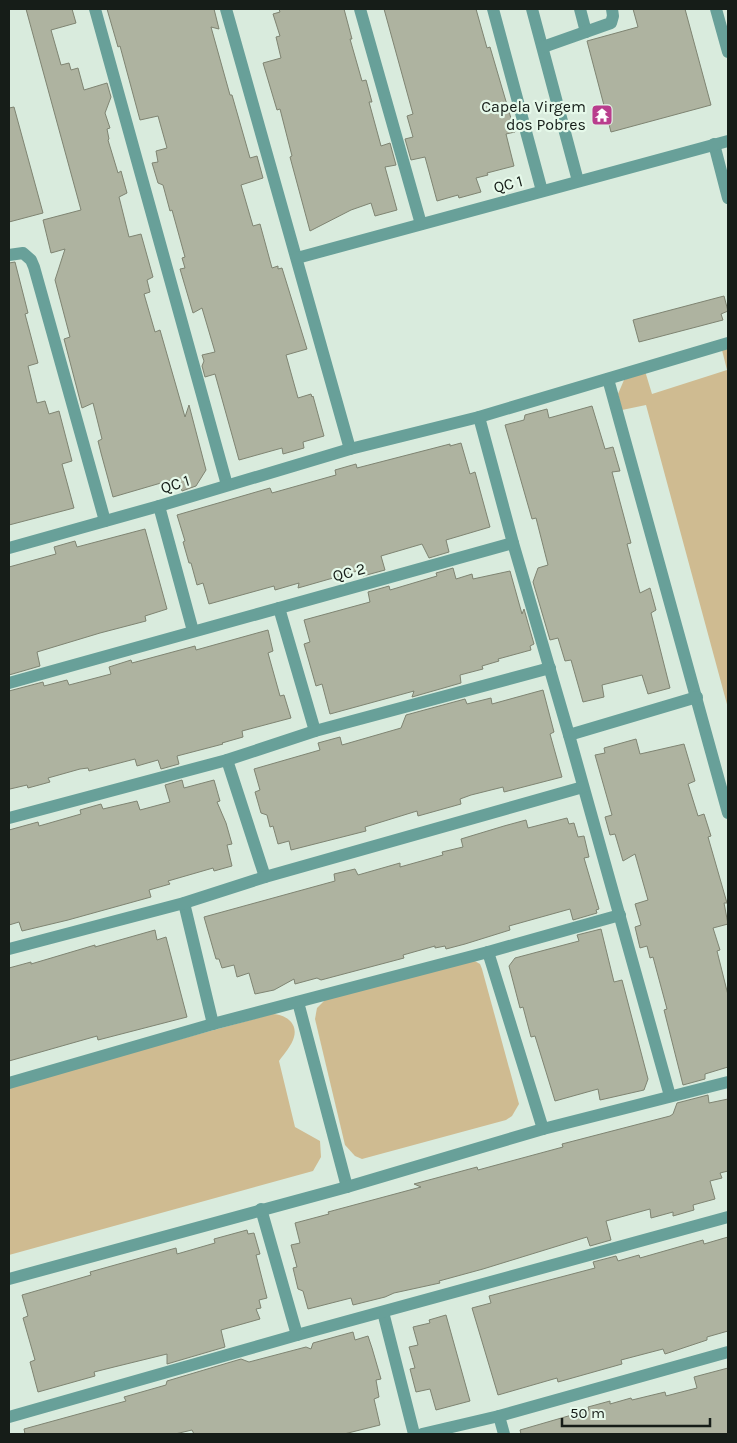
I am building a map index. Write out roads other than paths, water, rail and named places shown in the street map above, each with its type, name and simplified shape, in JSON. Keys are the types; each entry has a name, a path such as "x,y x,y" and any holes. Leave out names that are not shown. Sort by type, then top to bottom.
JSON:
{"street":[{"path":"95,9 227,485"},
{"path":"226,9 350,449"},
{"path":"360,9 421,224"},
{"path":"493,9 542,191"},
{"path":"532,9 578,181"},
{"path":"580,9 586,32"},
{"path":"543,46 611,23 612,9"},
{"path":"716,9 727,43"},
{"name":"QC 1","path":"297,258 728,141"},
{"path":"714,144 728,198"},
{"path":"9,255 23,253 34,267 105,521"},
{"name":"QC 1","path":"9,548 350,449 479,417 728,343"},
{"path":"608,379 728,813"},
{"path":"479,417 670,1096"},
{"path":"159,506 193,630"},
{"name":"QC 2","path":"9,683 193,630 280,608 513,543"},
{"path":"280,608 315,732"},
{"path":"9,818 227,760 315,732 550,668"},
{"path":"569,734 697,696"},
{"path":"227,760 265,877"},
{"path":"9,949 184,903 265,877 583,786"},
{"path":"184,903 213,1024"},
{"path":"9,1083 213,1024 488,952 620,915"},
{"path":"488,952 543,1129"},
{"path":"298,1002 347,1187"},
{"path":"9,1279 347,1187 543,1129 728,1082"},
{"path":"261,1210 297,1335"},
{"path":"9,1417 297,1335 728,1218"},
{"path":"383,1312 414,1434"},
{"path":"422,1434 498,1416 728,1352"},
{"path":"498,1416 504,1434"}],"place":[{"name":"Capela Virgem dos Pobres","path":"602,115"}]}
